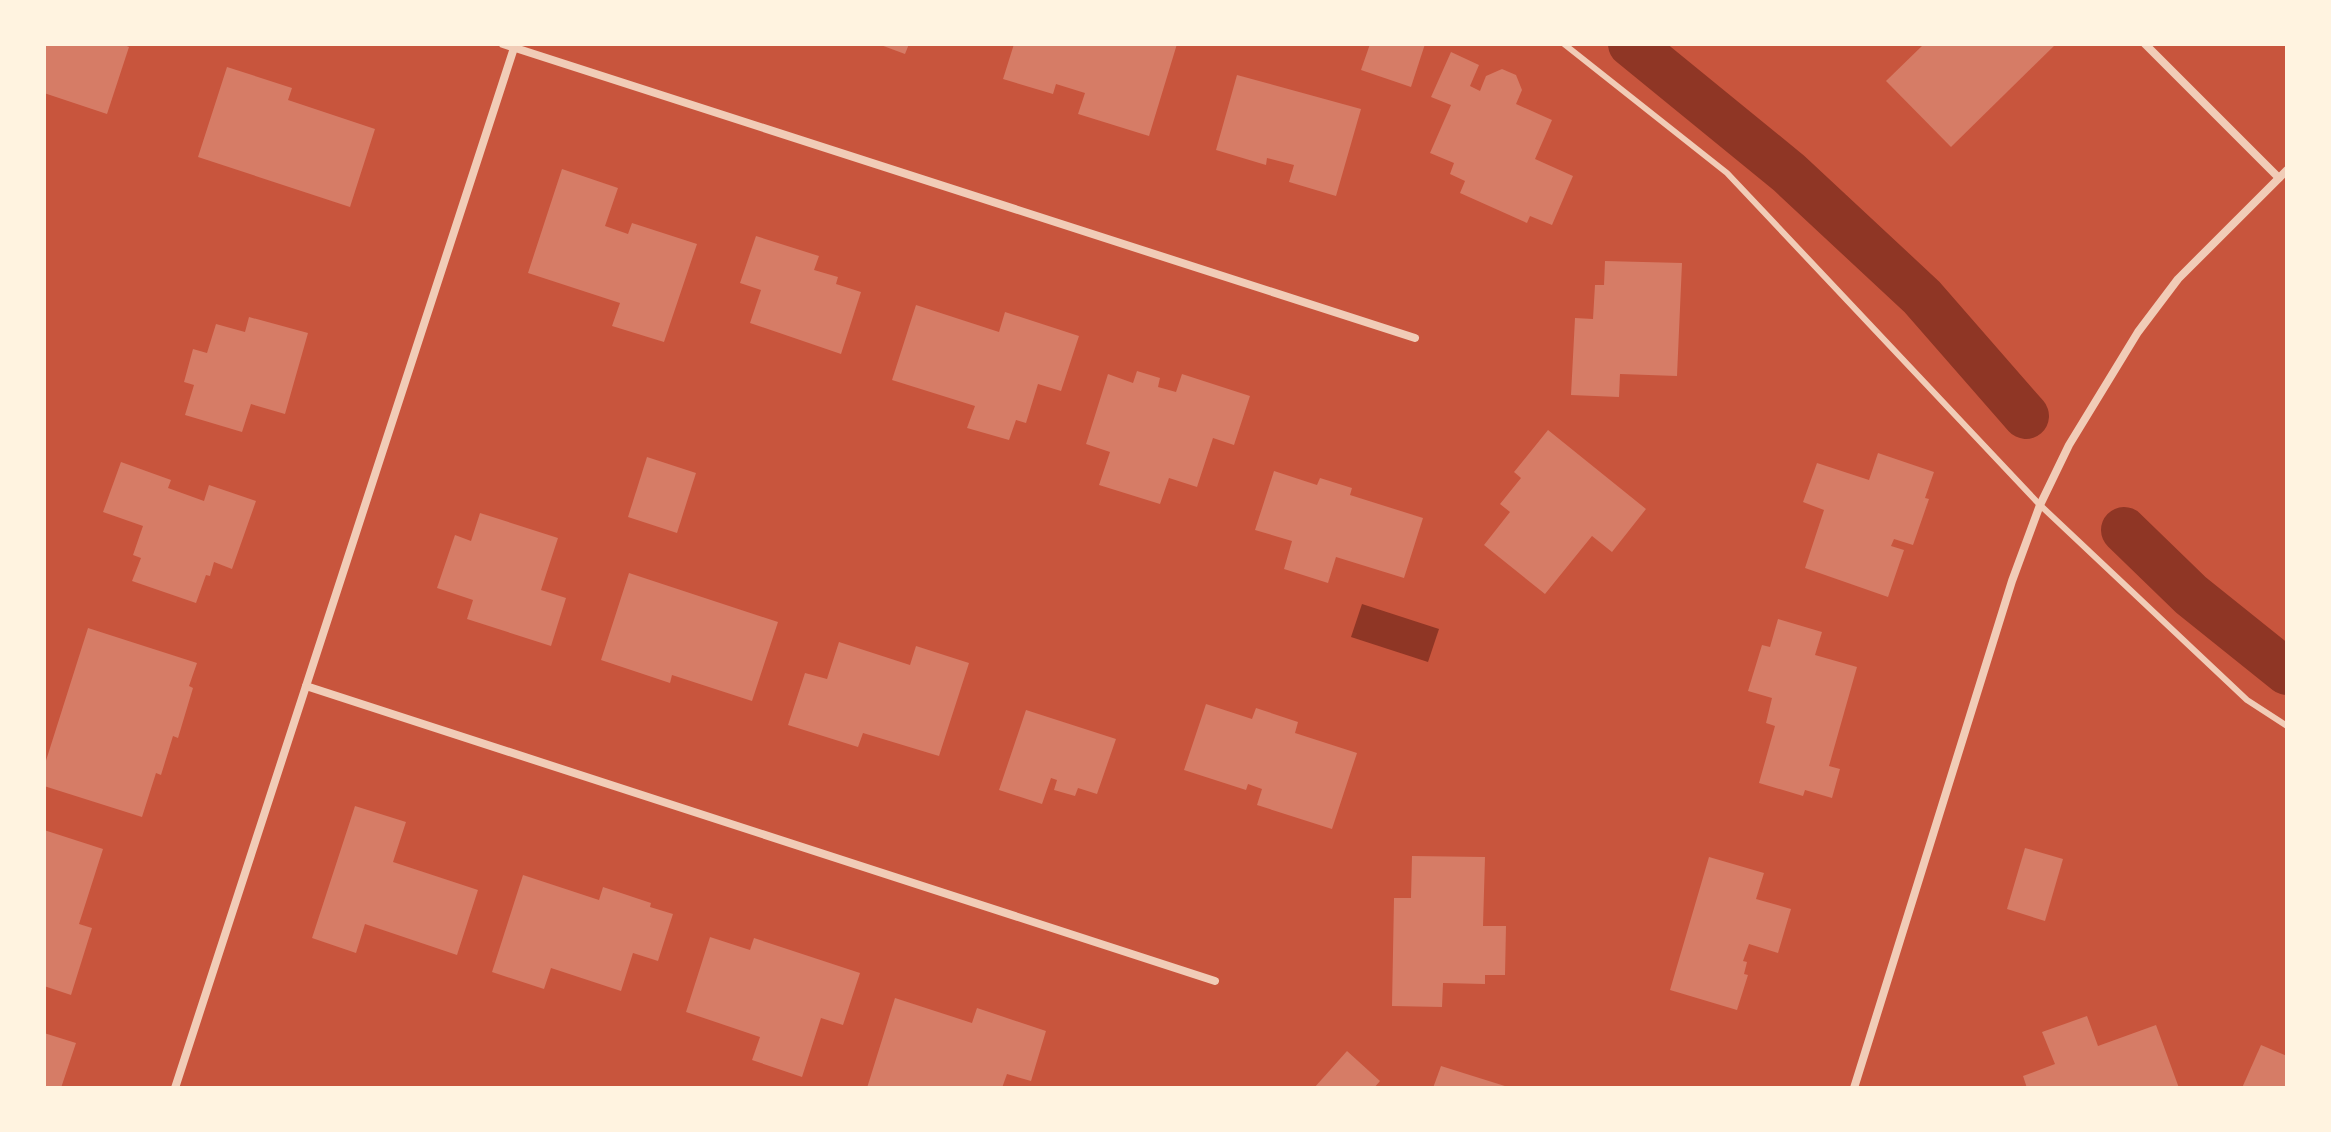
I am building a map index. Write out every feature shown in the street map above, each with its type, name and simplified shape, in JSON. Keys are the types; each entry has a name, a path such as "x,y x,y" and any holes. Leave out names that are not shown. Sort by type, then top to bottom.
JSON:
{"street":[{"path":"503,44 1415,338"},
{"path":"2145,44 2279,178"},
{"path":"175,1088 514,48"},
{"path":"1854,1088 2012,581 2040,505 2069,445 2138,332 2178,279 2287,170"},
{"path":"306,686 1215,981"}],"lane":[{"path":"534,54 538,44"},
{"path":"1564,44 1727,173 2040,505 2247,700 2287,726"}],"shaded area":[{"path":"1362,604 1439,629 1428,662 1351,637"}],"building":[{"path":"44,44 122,44 129,47 107,114 44,93"},
{"path":"878,44 909,44 905,54"},
{"path":"1014,44 1177,44 1149,136 1078,114 1085,93 1056,84 1053,94 1003,79"},
{"path":"1370,44 1425,44 1411,87 1361,70"},
{"path":"1924,44 2056,44 1951,147 1886,81"},
{"path":"1451,52 1479,65 1470,86 1480,91 1486,76 1502,69 1516,75 1522,90 1516,104 1552,120 1535,159 1573,176 1552,225 1530,216 1527,223 1460,193 1465,181 1450,174 1454,163 1430,153 1451,105 1431,97"},
{"path":"227,67 292,88 288,100 375,129 350,207 198,157"},
{"path":"1237,75 1361,109 1336,196 1289,182 1294,165 1267,158 1266,165 1216,150"},
{"path":"562,169 618,188 605,226 628,234 632,223 697,244 664,342 612,326 620,303 528,273"},
{"path":"756,236 819,256 814,270 838,277 836,284 861,292 841,354 750,323 761,290 740,283"},
{"path":"1605,261 1682,263 1677,376 1620,374 1619,397 1571,395 1575,318 1593,319 1595,285 1604,285"},
{"path":"916,305 999,332 1005,312 1079,336 1061,391 1038,384 1026,423 1016,420 1009,440 967,428 975,406 892,380"},
{"path":"249,317 308,333 285,414 251,404 242,432 185,415 194,385 184,382 193,349 207,353 216,324 245,332"},
{"path":"1137,371 1160,378 1158,387 1176,392 1182,374 1250,396 1234,445 1213,438 1197,487 1169,478 1160,504 1099,485 1110,452 1086,444 1108,374 1133,383"},
{"path":"1548,430 1646,509 1612,552 1592,536 1545,594 1484,545 1510,512 1500,504 1521,478 1514,472"},
{"path":"1878,453 1934,472 1925,498 1929,499 1913,545 1894,539 1891,546 1904,550 1888,597 1805,568 1824,510 1803,502 1817,463 1869,480"},
{"path":"647,457 696,473 677,533 628,517"},
{"path":"121,462 171,480 168,488 204,501 209,485 256,501 232,569 214,562 196,603 132,581 141,558 133,555 143,526 103,512"},
{"path":"1274,471 1317,485 1320,478 1352,488 1350,495 1423,518 1404,578 1336,557 1328,583 1284,569 1292,541 1255,530"},
{"path":"480,513 558,538 541,590 566,598 551,646 467,619 473,600 437,588 455,535 471,541"},
{"path":"629,573 778,622 752,701 672,675 670,683 601,660"},
{"path":"1778,619 1822,632 1815,655 1857,667 1829,766 1840,769 1832,798 1805,790 1803,796 1759,783 1775,726 1766,723 1772,698 1748,691 1762,645 1770,647"},
{"path":"88,628 197,663 178,738 173,736 161,775 156,773 142,817 44,786 44,767"},
{"path":"839,642 910,665 916,646 969,663 939,756 863,733 858,747 788,725 805,673 827,679"},
{"path":"1206,704 1252,719 1256,708 1298,722 1295,733 1357,753 1332,829 1257,805 1262,789 1248,784 1246,790 1184,770"},
{"path":"1026,710 1116,739 1097,794 1078,788 1075,796 1054,790 1057,780 1051,778 1042,804 999,790"},
{"path":"355,806 406,822 393,862 478,890 457,955 365,924 356,953 312,938"},
{"path":"44,830 103,849 79,924 92,928 71,995 44,986"},
{"path":"2025,848 2063,859 2045,921 2007,909"},
{"path":"1412,856 1485,857 1483,926 1506,926 1505,975 1485,975 1485,984 1443,983 1442,1007 1392,1006 1394,898 1411,898"},
{"path":"1709,857 1764,873 1756,899 1791,909 1778,953 1749,944 1743,961 1747,962 1744,974 1748,975 1737,1010 1670,990"},
{"path":"523,875 599,900 603,887 673,914 658,961 633,953 621,991 551,968 544,989 492,972"},
{"path":"710,937 750,950 754,938 860,973 843,1025 821,1018 802,1077 752,1060 760,1037 686,1012"},
{"path":"895,998 972,1023 977,1008 1046,1031 1031,1081 1007,1074 1002,1088 867,1088"},
{"path":"2087,1016 2098,1046 2156,1025 2179,1088 2027,1088 2023,1076 2055,1064 2042,1032"},
{"path":"44,1033 76,1043 61,1088 44,1088"},
{"path":"2261,1045 2287,1056 2287,1088 2242,1088"},
{"path":"1347,1051 1380,1081 1374,1088 1314,1088"},
{"path":"1441,1066 1508,1087 1508,1088 1433,1088"}],"waterway":[{"path":"1631,44 1789,173 1922,297 2026,416"},
{"path":"2124,530 2191,595 2287,672"}]}
